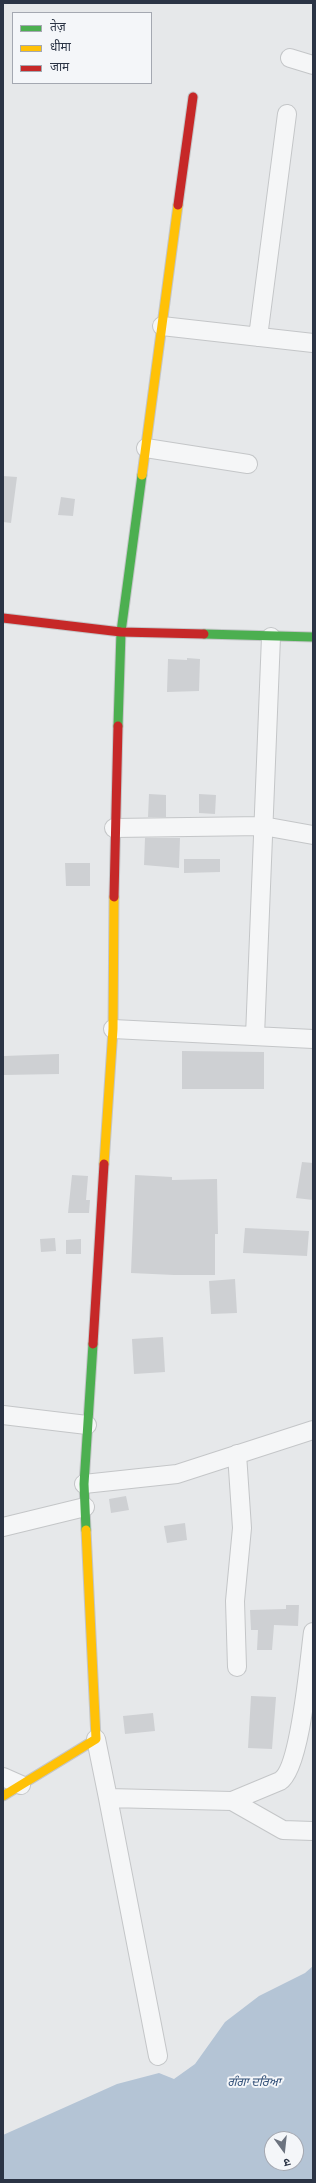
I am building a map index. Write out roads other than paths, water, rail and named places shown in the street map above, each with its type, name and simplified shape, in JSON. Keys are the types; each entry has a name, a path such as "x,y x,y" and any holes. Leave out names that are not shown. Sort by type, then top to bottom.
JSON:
{"street":[{"path":"290,58 313,65"},
{"path":"158,2056 96,1739 84,1484 113,1029 114,828 121,632 194,97"},
{"path":"258,337 287,114"},
{"path":"162,326 313,343"},
{"path":"146,448 248,464"},
{"path":"3,618 121,632 313,638"},
{"path":"255,1036 271,637"},
{"path":"114,828 263,826 313,835"},
{"path":"113,1029 313,1039"},
{"path":"3,1415 87,1425"},
{"path":"84,1484 177,1474 313,1430"},
{"path":"237,1454 242,1528 235,1601 237,1667"},
{"path":"3,1527 85,1507"},
{"path":"108,1798 232,1801 286,1778 307,1718 313,1632"},
{"path":"3,1796 96,1739"},
{"path":"3,1777 21,1784"},
{"path":"232,1801 283,1830 313,1831"}],"water":[{"name":"ਗੰਗਾ ਦਰਿਆ","path":"313,1966 313,2180 3,2180 3,2135 117,2084 159,2073 174,2079 195,2064 225,2022 259,1996 305,1973"}]}
